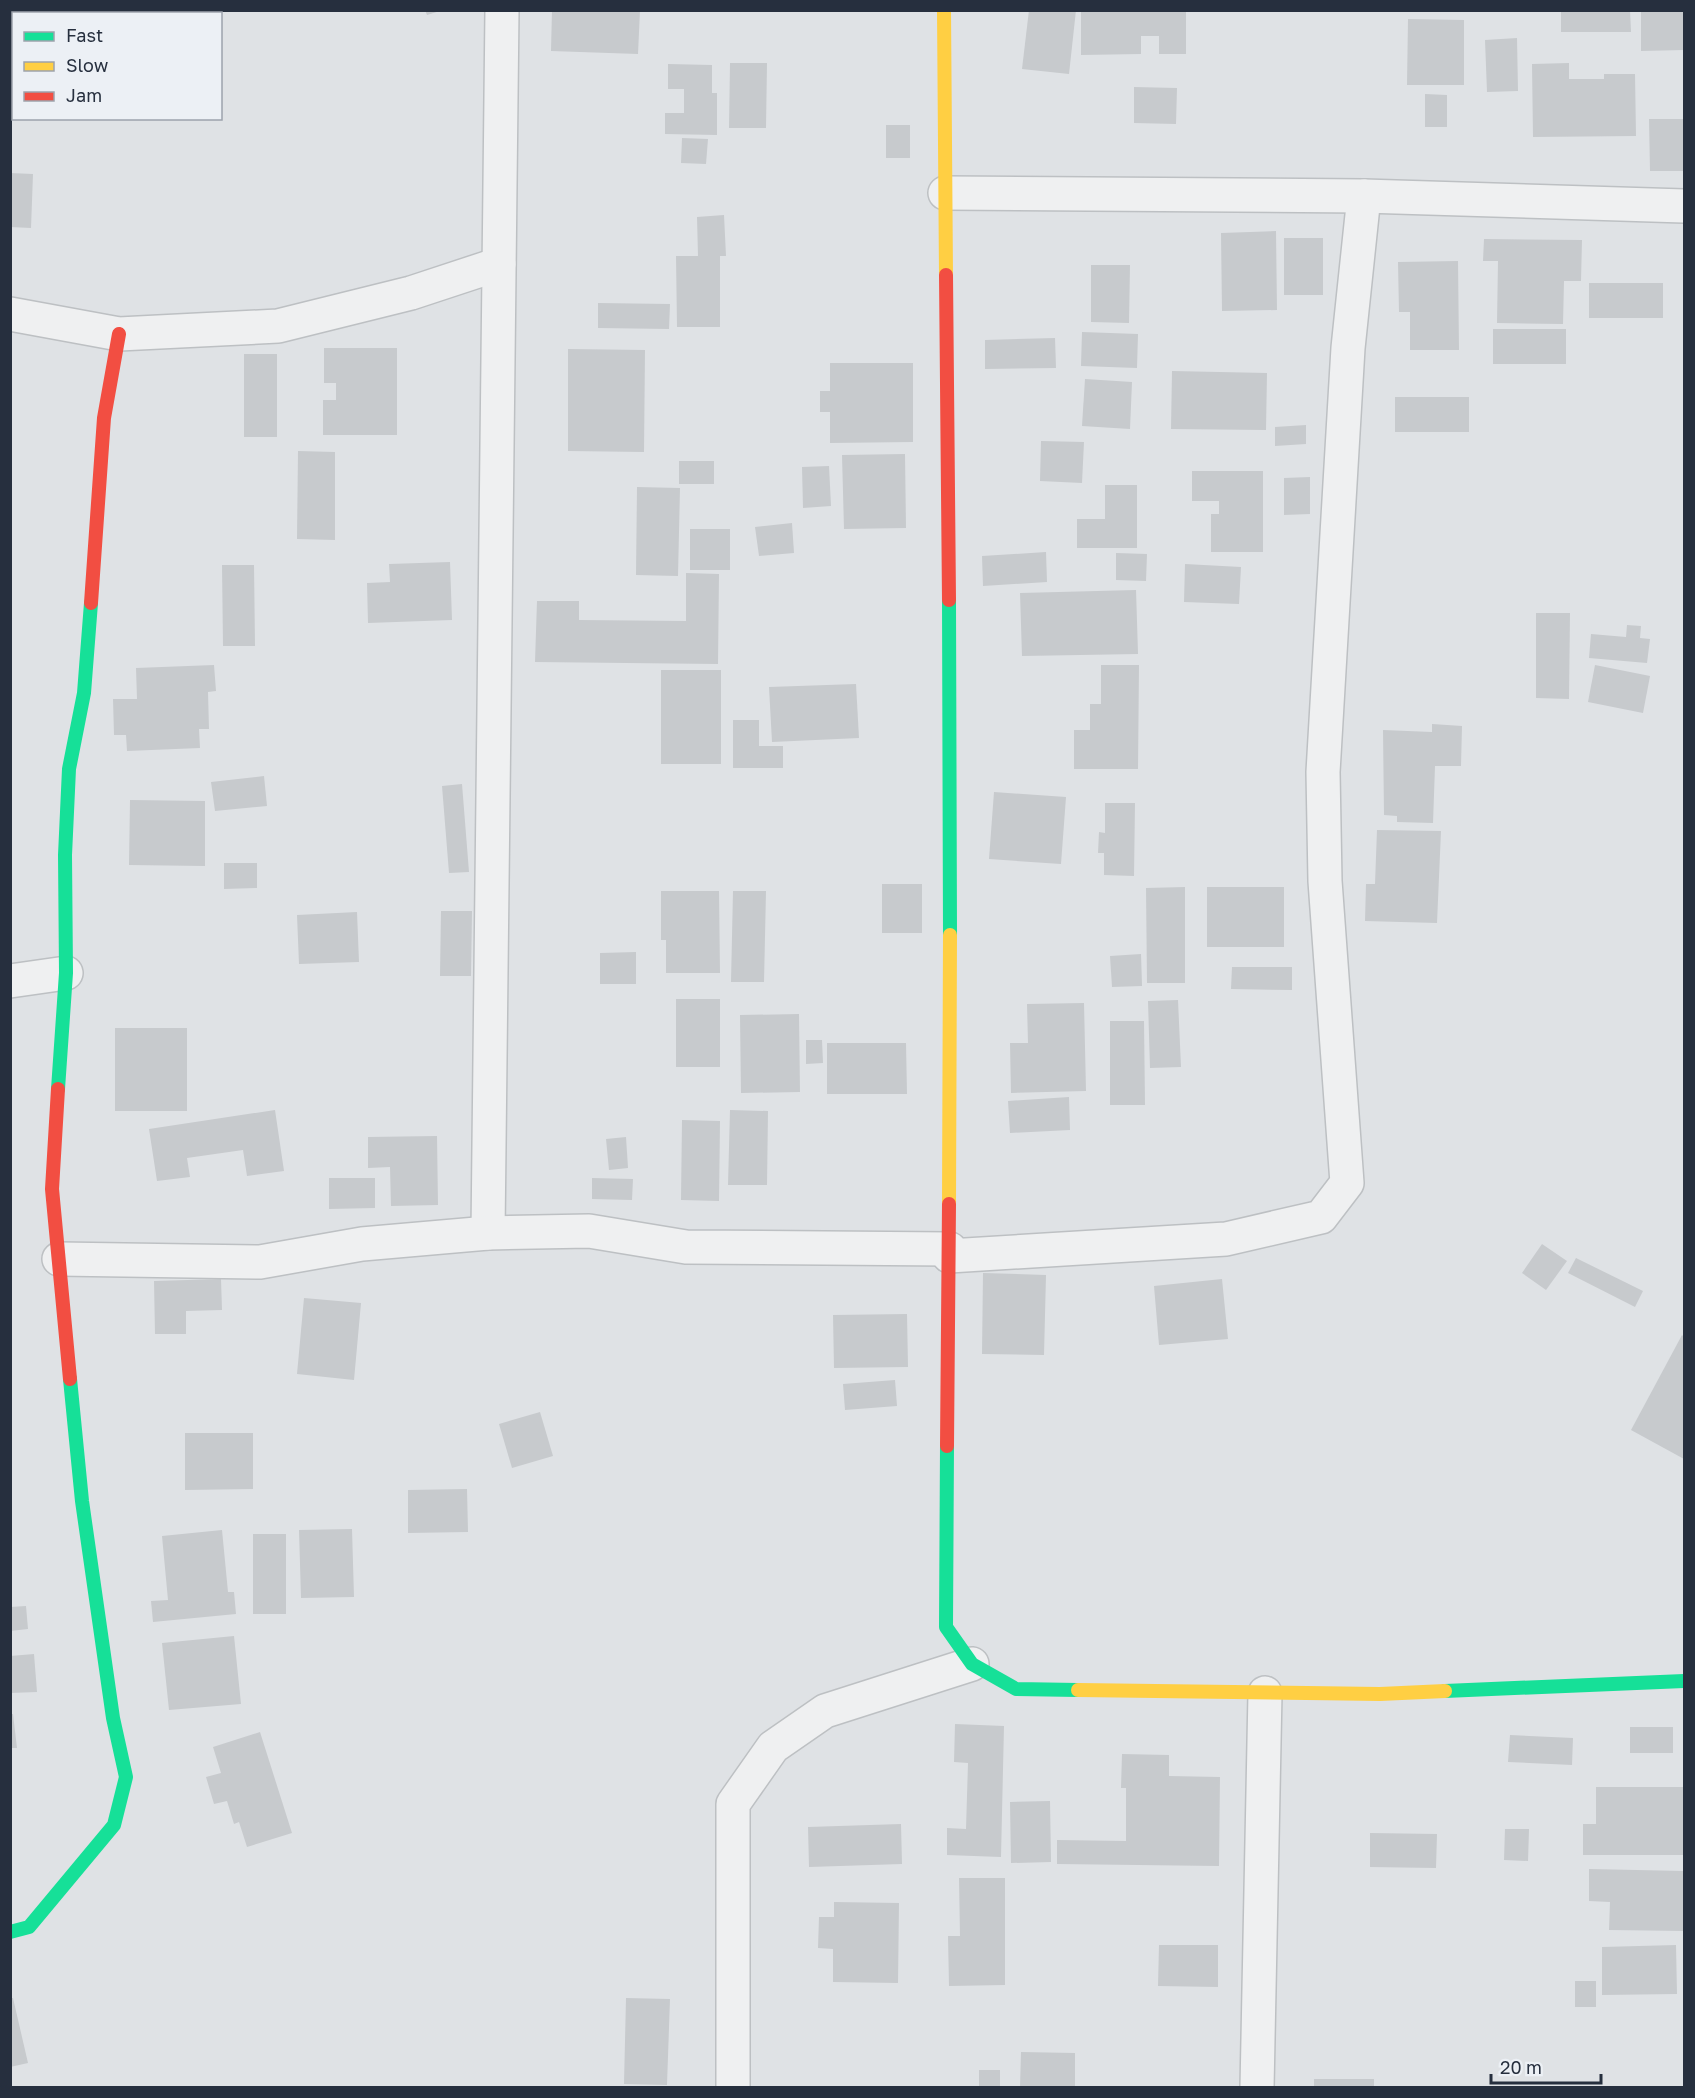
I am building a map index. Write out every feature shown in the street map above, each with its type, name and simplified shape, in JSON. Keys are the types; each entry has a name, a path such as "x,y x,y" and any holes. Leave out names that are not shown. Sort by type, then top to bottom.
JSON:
{"street":[{"path":"488,1233 502,10"},
{"path":"944,10 951,813 946,1627 972,1664 1016,1689 1380,1694 1684,1681"},
{"path":"945,193 1364,196 1684,206"},
{"path":"59,1259 260,1262 362,1244 488,1233 589,1231 686,1247 949,1252 1226,1239 1321,1217 1347,1183 1325,881 1323,772 1348,348 1364,196"},
{"path":"10,314 119,334 279,326 411,293 499,264"},
{"path":"10,1932 30,1927 114,1825 126,1777 113,1718 82,1501 52,1189 66,973 65,855 69,769 84,693 104,418 119,334"},
{"path":"10,981 66,973"},
{"path":"733,2088 733,1804 773,1747 825,1711 972,1664"},
{"path":"1257,2088 1265,1693"}],"building":[{"path":"38,10 76,10 76,12 38,12"},
{"path":"425,10 440,10 440,11 427,15"},
{"path":"552,10 640,10 638,54 551,51"},
{"path":"1029,10 1076,10 1069,74 1022,69"},
{"path":"1081,10 1186,10 1186,54 1159,54 1159,36 1141,36 1141,54 1081,55"},
{"path":"1561,10 1630,10 1631,32 1561,32"},
{"path":"1641,10 1684,10 1684,50 1641,51"},
{"path":"1408,19 1464,20 1464,85 1407,85"},
{"path":"1517,38 1518,91 1487,92 1485,40"},
{"path":"730,63 767,63 766,128 729,128"},
{"path":"1569,63 1569,79 1604,79 1604,74 1635,74 1636,136 1533,137 1532,64"},
{"path":"668,64 712,65 712,93 717,93 717,135 665,134 665,113 684,113 684,89 668,89"},
{"path":"1134,87 1177,88 1176,124 1134,123"},
{"path":"1425,94 1447,95 1447,127 1425,127"},
{"path":"1649,119 1684,119 1684,171 1650,171"},
{"path":"886,125 910,125 910,158 886,158"},
{"path":"682,138 708,139 706,164 681,163"},
{"path":"10,173 33,174 31,228 10,227"},
{"path":"724,215 726,256 720,256 720,327 677,327 676,256 698,256 697,217"},
{"path":"1276,231 1277,310 1222,311 1221,233"},
{"path":"1284,238 1323,238 1323,295 1284,295"},
{"path":"1484,239 1582,240 1581,281 1564,281 1563,324 1497,323 1498,261 1483,261"},
{"path":"1458,261 1459,350 1410,350 1410,312 1399,312 1398,262"},
{"path":"1091,265 1130,265 1129,323 1091,322"},
{"path":"1589,283 1663,283 1663,318 1589,318"},
{"path":"598,303 670,304 669,329 598,328"},
{"path":"1493,329 1566,329 1566,364 1493,364"},
{"path":"1082,332 1138,334 1137,368 1081,366"},
{"path":"1055,338 1056,368 985,369 985,340"},
{"path":"324,348 397,348 397,435 323,435 323,400 336,400 336,383 324,383"},
{"path":"568,349 645,350 644,452 568,451"},
{"path":"244,354 277,354 277,437 244,437"},
{"path":"830,363 913,363 913,442 830,443 830,412 820,412 820,391 830,391"},
{"path":"1172,371 1267,373 1266,430 1171,429"},
{"path":"1085,379 1132,382 1130,429 1082,426"},
{"path":"1395,397 1469,397 1469,432 1395,432"},
{"path":"1306,425 1306,444 1275,446 1275,427"},
{"path":"1041,441 1084,442 1082,483 1040,481"},
{"path":"298,451 335,452 335,540 297,539"},
{"path":"905,454 906,528 844,529 842,455"},
{"path":"679,461 714,461 714,484 679,484"},
{"path":"829,466 831,506 803,508 802,467"},
{"path":"1192,471 1263,471 1263,552 1211,552 1211,514 1219,514 1219,501 1192,501"},
{"path":"1310,477 1310,514 1284,515 1284,478"},
{"path":"1105,485 1137,485 1137,548 1077,548 1077,519 1105,519"},
{"path":"637,487 680,488 678,576 636,575"},
{"path":"792,523 794,553 759,556 755,527"},
{"path":"690,529 730,529 730,570 690,570"},
{"path":"1046,552 1047,582 983,586 982,556"},
{"path":"1116,553 1147,554 1146,581 1116,580"},
{"path":"450,562 452,620 368,623 367,583 390,582 389,564"},
{"path":"1185,564 1241,567 1239,604 1184,602"},
{"path":"222,565 254,565 255,646 223,646"},
{"path":"686,573 719,574 718,664 535,662 537,601 579,601 579,620 686,621"},
{"path":"1136,590 1138,654 1022,656 1020,593"},
{"path":"1536,613 1570,613 1569,699 1536,698"},
{"path":"1627,625 1641,626 1640,638 1650,639 1647,663 1589,658 1591,634 1626,637"},
{"path":"214,665 216,691 208,692 209,729 199,729 200,748 127,751 126,735 114,735 113,699 137,699 136,668"},
{"path":"1101,665 1139,665 1138,769 1074,769 1074,730 1090,730 1090,704 1101,704"},
{"path":"1595,665 1650,676 1643,713 1588,702"},
{"path":"661,670 721,670 721,764 661,764"},
{"path":"856,684 859,738 772,742 769,687"},
{"path":"733,720 759,720 759,746 783,746 783,768 733,768"},
{"path":"1432,724 1462,726 1461,766 1435,766 1433,823 1397,822 1397,816 1384,815 1383,730 1432,732"},
{"path":"264,776 267,806 215,811 211,782"},
{"path":"462,784 469,872 449,873 442,786"},
{"path":"994,792 1066,797 1061,864 989,859"},
{"path":"130,800 205,801 205,866 129,865"},
{"path":"1105,803 1135,803 1134,876 1104,875 1104,853 1098,853 1099,832 1105,833"},
{"path":"1377,830 1441,831 1437,923 1365,921 1366,884 1375,884"},
{"path":"224,863 257,863 257,888 224,889"},
{"path":"882,884 922,884 922,933 882,933"},
{"path":"1185,887 1185,983 1147,983 1146,888"},
{"path":"1207,887 1284,887 1284,947 1207,947"},
{"path":"661,891 719,891 720,973 666,973 666,940 661,940"},
{"path":"733,891 766,891 764,982 731,982"},
{"path":"441,911 472,911 471,976 440,976"},
{"path":"357,912 359,962 299,964 297,915"},
{"path":"636,952 636,984 600,984 600,953"},
{"path":"1141,954 1142,986 1112,987 1110,956"},
{"path":"1232,967 1292,967 1292,990 1231,989"},
{"path":"676,999 720,999 720,1067 676,1067"},
{"path":"1178,1000 1181,1067 1150,1068 1148,1001"},
{"path":"1084,1003 1086,1091 1011,1093 1010,1043 1028,1043 1027,1004"},
{"path":"799,1014 800,1092 741,1093 740,1015"},
{"path":"1110,1021 1144,1021 1145,1105 1110,1105"},
{"path":"115,1028 187,1028 187,1111 115,1111"},
{"path":"806,1040 822,1040 823,1063 806,1064"},
{"path":"827,1043 906,1043 907,1094 827,1094"},
{"path":"1069,1097 1070,1130 1010,1133 1008,1101"},
{"path":"275,1110 284,1171 247,1176 243,1150 187,1158 190,1177 157,1181 149,1129"},
{"path":"730,1110 768,1111 767,1185 728,1185"},
{"path":"682,1120 720,1121 719,1201 681,1200"},
{"path":"437,1136 438,1205 391,1206 390,1167 368,1168 368,1137"},
{"path":"626,1137 628,1168 609,1170 606,1139"},
{"path":"329,1178 375,1178 375,1208 329,1209"},
{"path":"592,1178 633,1179 632,1200 592,1199"},
{"path":"1542,1244 1567,1261 1546,1290 1522,1273"},
{"path":"1576,1258 1643,1291 1635,1307 1568,1273"},
{"path":"983,1273 1046,1275 1044,1355 982,1354"},
{"path":"221,1279 222,1310 186,1311 186,1334 155,1334 154,1281"},
{"path":"1222,1279 1228,1339 1159,1345 1154,1286"},
{"path":"304,1298 361,1303 354,1380 297,1374"},
{"path":"907,1314 908,1367 834,1368 833,1315"},
{"path":"1682,1335 1684,1337 1684,1459 1631,1430"},
{"path":"895,1380 897,1406 845,1410 843,1384"},
{"path":"540,1412 553,1456 512,1468 499,1424"},
{"path":"185,1433 253,1433 253,1489 185,1490"},
{"path":"467,1489 468,1532 408,1533 408,1490"},
{"path":"352,1529 354,1597 301,1598 299,1530"},
{"path":"222,1530 228,1592 234,1592 236,1614 153,1622 151,1601 168,1600 162,1536"},
{"path":"253,1534 286,1534 286,1614 253,1614"},
{"path":"26,1606 28,1629 10,1631 10,1607"},
{"path":"234,1636 241,1704 169,1710 162,1643"},
{"path":"34,1654 37,1692 10,1693 10,1656"},
{"path":"10,1714 13,1714 17,1748 10,1748"},
{"path":"955,1724 1004,1726 1001,1857 947,1855 947,1828 966,1829 968,1763 954,1762"},
{"path":"1630,1727 1673,1727 1673,1753 1630,1753"},
{"path":"260,1732 292,1833 247,1847 239,1822 234,1824 227,1801 214,1804 206,1777 221,1773 213,1747"},
{"path":"1510,1735 1573,1738 1572,1765 1508,1762"},
{"path":"1122,1754 1169,1755 1169,1776 1220,1777 1219,1866 1057,1864 1057,1840 1126,1841 1126,1788 1121,1788"},
{"path":"1596,1787 1684,1787 1684,1855 1583,1855 1583,1824 1596,1824"},
{"path":"1050,1801 1051,1862 1011,1863 1010,1802"},
{"path":"901,1824 902,1864 809,1867 808,1827"},
{"path":"1505,1829 1529,1829 1528,1861 1504,1860"},
{"path":"1370,1833 1437,1834 1436,1868 1370,1867"},
{"path":"1589,1869 1684,1871 1684,1931 1609,1930 1610,1902 1589,1901"},
{"path":"959,1878 1005,1878 1005,1985 949,1986 948,1936 960,1936"},
{"path":"834,1902 899,1903 898,1983 833,1982 833,1949 818,1948 819,1917 834,1917"},
{"path":"1159,1945 1218,1945 1218,1987 1158,1986"},
{"path":"1676,1945 1677,1994 1602,1995 1602,1947"},
{"path":"1575,1981 1596,1981 1596,2007 1575,2007"},
{"path":"10,1998 13,1998 28,2063 10,2067"},
{"path":"626,1998 670,1999 667,2085 624,2084"},
{"path":"1021,2052 1075,2053 1075,2088 1020,2088"},
{"path":"979,2070 1000,2070 1000,2088 979,2088"},
{"path":"1314,2079 1374,2079 1374,2088 1314,2088"}],"traffic: fast":[{"path":"949,600 950,935"},
{"path":"58,1089 66,973 65,855 69,769 84,693 91,603"},
{"path":"10,1932 29,1927 114,1825 126,1777 113,1718 82,1501 70,1379"},
{"path":"947,1446 946,1627 972,1664 1016,1689 1078,1690"},
{"path":"1445,1691 1684,1681"}],"traffic: slow":[{"path":"944,10 946,275"},
{"path":"949,1204 950,935"},
{"path":"1078,1690 1380,1694 1445,1691"}],"traffic: jam":[{"path":"946,275 949,600"},
{"path":"91,603 104,418 119,334"},
{"path":"58,1089 52,1189 70,1379"},
{"path":"947,1446 949,1204"}]}
